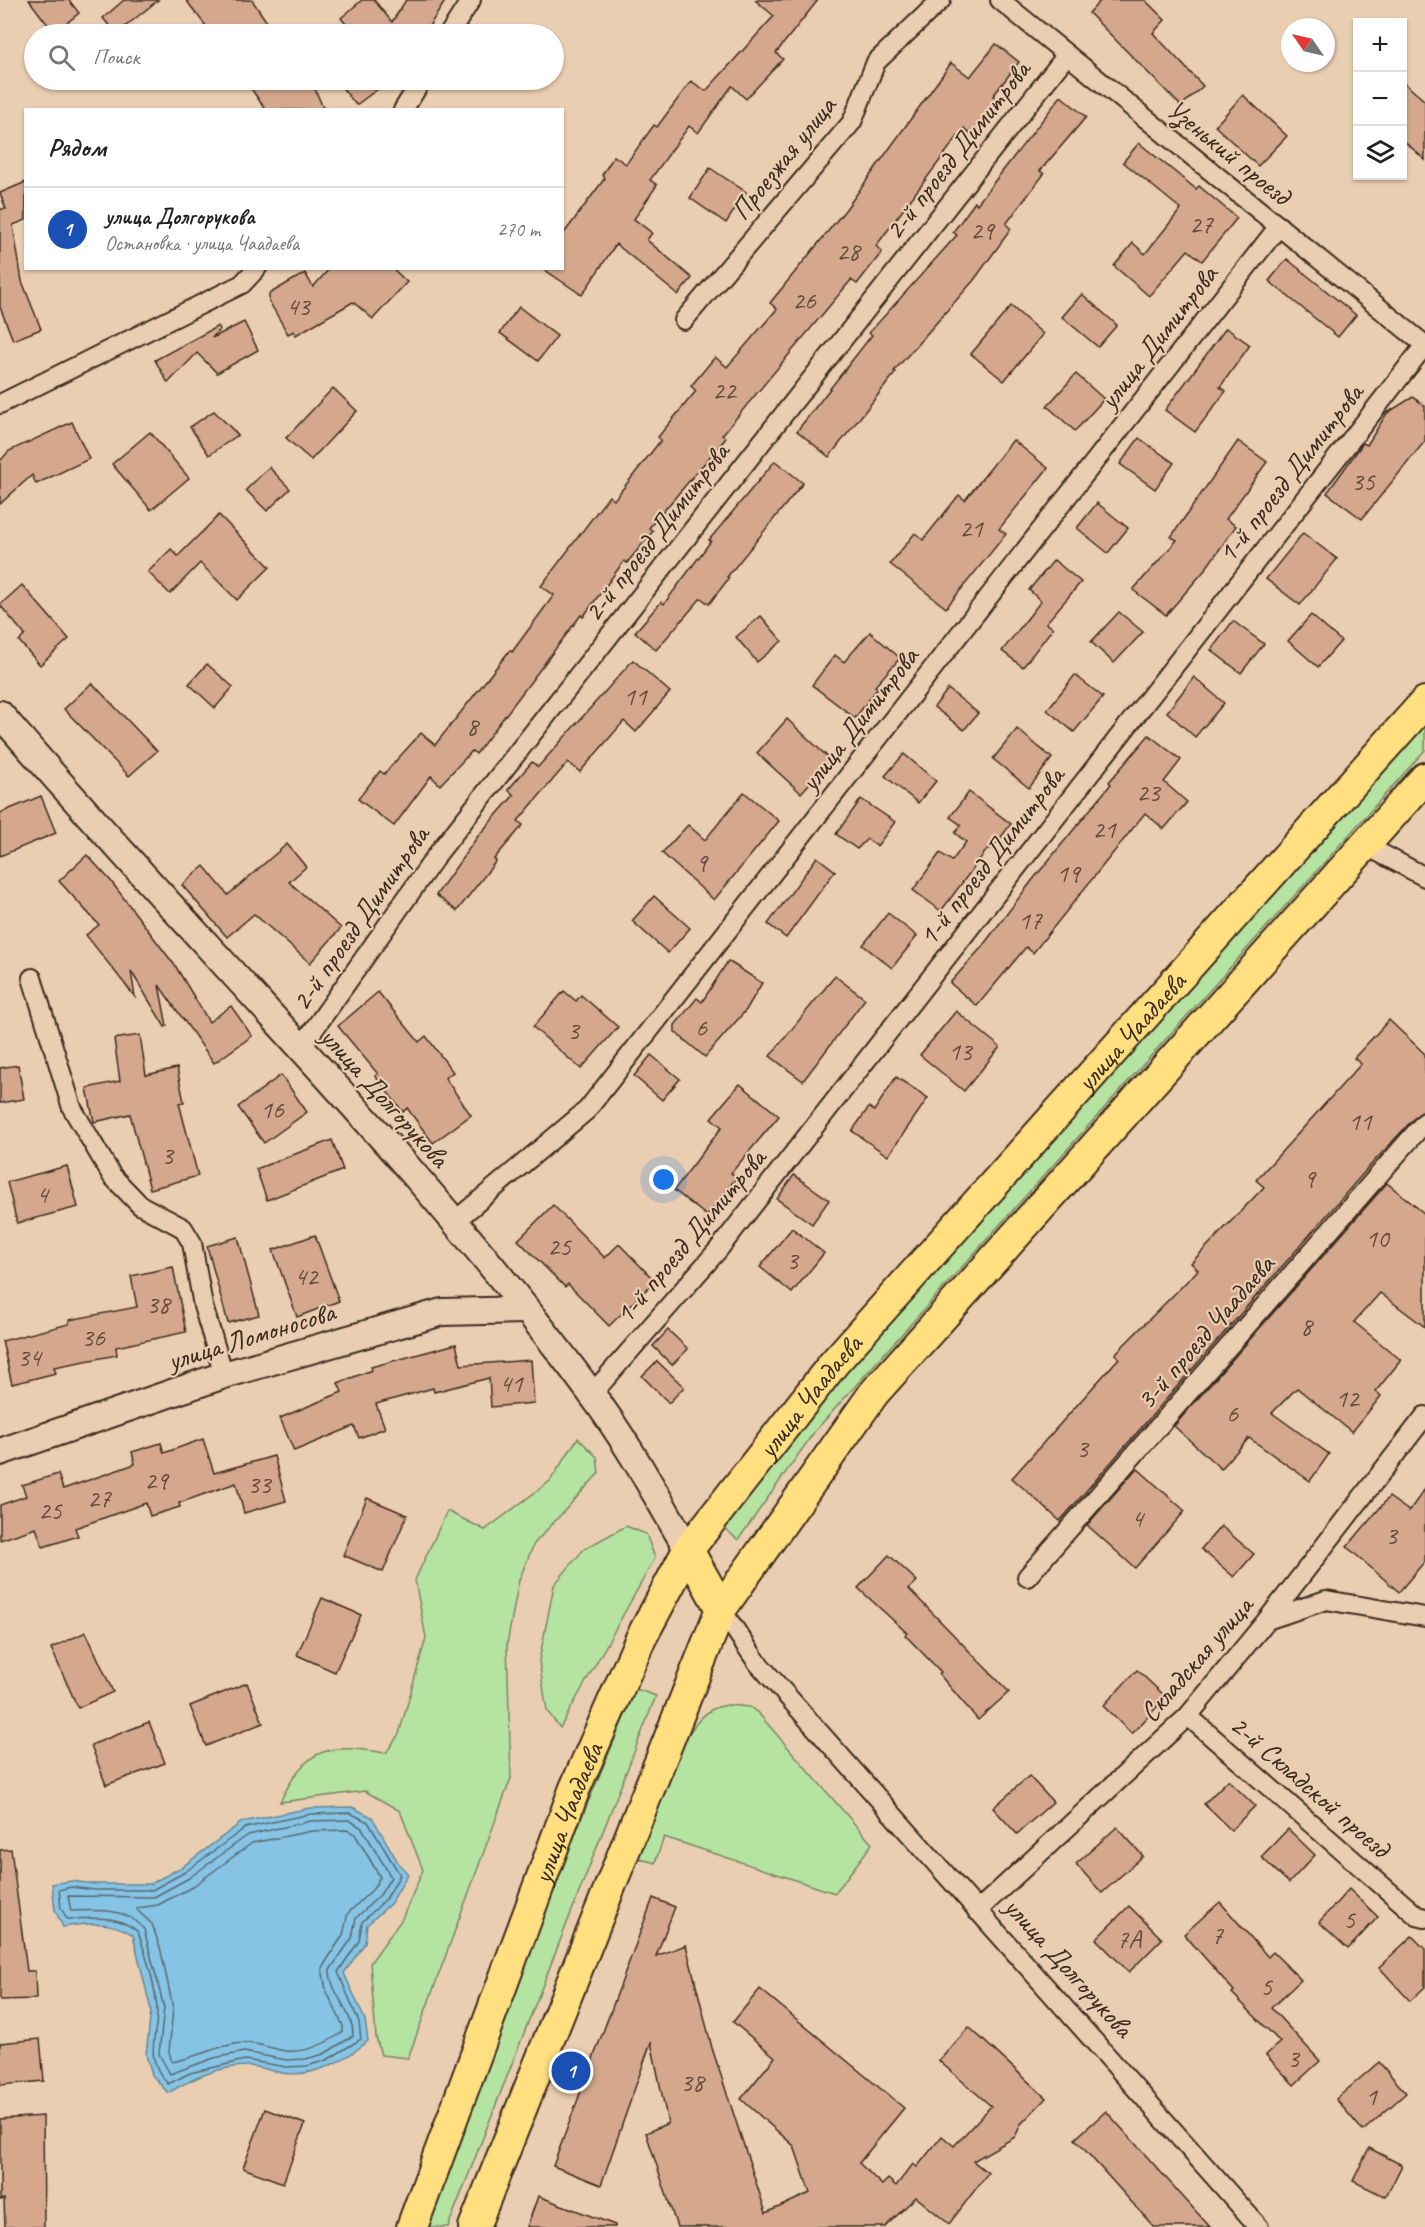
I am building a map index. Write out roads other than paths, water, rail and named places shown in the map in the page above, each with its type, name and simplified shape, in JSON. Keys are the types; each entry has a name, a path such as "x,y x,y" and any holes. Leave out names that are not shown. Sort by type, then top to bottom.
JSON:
{"main road":[{"name":"улица Чаадаева","path":"412,2227 575,1788 641,1638 688,1550 834,1363 1425,702"},
{"name":"улица Долгорукова","path":"0,714 73,800 455,1221 592,1394 688,1550"},
{"name":"улица Чаадаева","path":"474,2227 721,1609 874,1393 1425,778"},
{"name":"улица Ломоносова","path":"0,1452 224,1375 442,1312 526,1310"},
{"path":"688,1550 721,1609"}],"street":[{"path":"455,24 471,0"},
{"name":"Проезжая улица","path":"684,320 852,122 876,63 941,0"},
{"name":"Узенький проезд","path":"1000,0 1066,56 1425,345"},
{"name":"2-й проезд Димитрова","path":"300,1049 439,852 1066,56"},
{"path":"404,108 416,90"},
{"name":"улица Димитрова","path":"455,1221 587,1110 1279,226"},
{"path":"0,404 242,284 255,270"},
{"name":"1-й проезд Димитрова","path":"592,1394 718,1250 1425,345"},
{"path":"1365,845 1425,877"},
{"path":"32,978 72,1108 112,1176 140,1205 183,1228 192,1243 203,1306 224,1375"},
{"name":"3-й проезд Чаадаева","path":"1027,1577 1425,1122"},
{"name":"Складская улица","path":"977,1911 1188,1716 1268,1620 1425,1416"},
{"path":"1268,1620 1326,1600 1425,1617"},
{"name":"улица Долгорукова","path":"721,1609 757,1662 1259,2227"},
{"name":"2-й Складской проезд","path":"1188,1716 1417,1916 1425,1918"}],"water":[{"path":"352,1807 372,1817 399,1864 408,1874 391,1903 367,1925 365,1943 344,1973 365,2020 368,2041 339,2061 306,2073 283,2073 252,2066 226,2068 206,2074 168,2093 152,2075 146,2055 151,2010 133,1935 108,1925 63,1927 55,1910 52,1884 71,1881 95,1884 150,1884 182,1867 242,1822 310,1808"}],"place":[{"name":"улица Долгорукова","path":"571,2071"}]}
